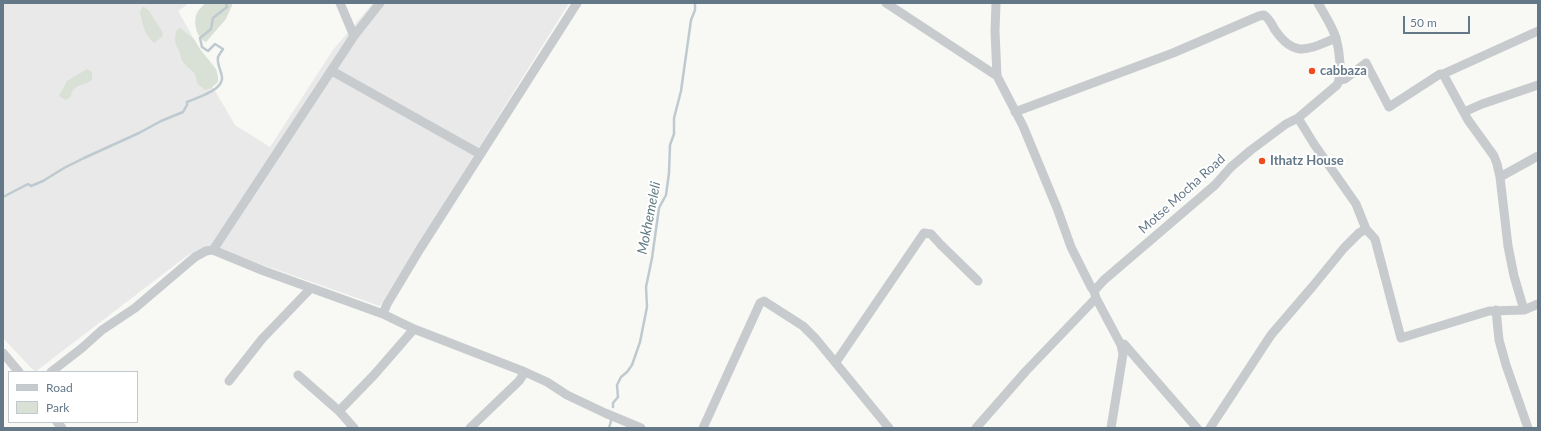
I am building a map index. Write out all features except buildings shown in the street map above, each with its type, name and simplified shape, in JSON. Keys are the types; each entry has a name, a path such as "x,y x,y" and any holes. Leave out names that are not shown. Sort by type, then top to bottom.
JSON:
{"street":[{"path":"340,3 354,36"},
{"path":"213,250 354,36 380,3"},
{"path":"383,314 387,304 420,249 578,3"},
{"path":"886,3 997,76"},
{"path":"996,3 995,31 997,76 1023,126 1057,208 1071,247 1121,345 1123,354 1122,365 1111,428"},
{"path":"1318,3 1336,38 1340,80"},
{"path":"1015,112 1173,54 1259,16 1264,15 1269,18 1276,31 1284,40 1291,47 1298,50 1311,48 1336,38"},
{"path":"1524,310 1514,276 1508,246 1500,177 1494,156 1464,112 1443,74 1538,31"},
{"name":"Motse Mocha Road","path":"976,428 1095,294 1104,280 1215,185 1231,167 1251,150 1286,124 1298,118 1340,80 1345,79 1366,63 1389,107 1440,74 1443,74"},
{"path":"332,71 480,154"},
{"path":"1464,112 1482,104 1538,85"},
{"path":"1298,118 1314,144 1356,204 1366,229 1375,239 1401,338 1489,311 1524,310 1538,304"},
{"path":"1500,177 1538,156"},
{"path":"1210,428 1271,335 1344,248 1359,233 1366,229"},
{"path":"836,362 924,233 931,234 978,282"},
{"path":"52,371 102,330 135,308 195,257 206,251 213,250 383,314 414,329 525,372 547,382 567,395 626,425 641,428"},
{"path":"229,381 262,339 311,288"},
{"path":"703,428 762,301 766,302 803,326 836,362 880,419 889,428"},
{"path":"1496,310 1499,340 1528,428"},
{"path":"339,411 370,380 414,329"},
{"path":"1121,345 1124,344 1129,349 1146,371 1198,428"},
{"path":"3,353 18,371"},
{"path":"470,428 519,381 525,372"},
{"path":"298,375 339,411 354,428"}],"shaded area":[{"path":"3,3 189,3 178,11 217,80 211,84 235,125 270,147 333,50 373,3 569,3 380,306 209,246 188,255 36,371 34,371 3,338"}],"green space":[{"path":"205,3 233,3 226,19 206,42 200,37 195,25 198,12"},
{"path":"143,6 149,11 163,33 162,37 154,43 148,37 143,25 140,12"},
{"path":"180,28 194,39 216,69 218,82 211,88 205,90 197,83 194,73 182,61 175,40 176,31"},
{"path":"87,69 92,72 92,80 76,87 71,96 66,100 59,96 67,81"}],"waterway":[{"path":"3,197 28,184 31,186 43,181 84,158 183,112 187,102 205,95 215,89 222,81 218,57 223,49 215,44 208,51 202,47 200,38 211,29 213,18 227,7 226,3"},
{"name":"Mokhemeleli","path":"613,407 613,403 618,397 617,385 621,377 632,365 640,342 647,307 646,287 652,258 659,208 666,195 669,173 670,145 674,134 674,118 681,91 691,20 695,10 695,3"},
{"name":"Mokhemeleli","path":"609,428 611,421"}],"place":[{"name":"cabbaza","path":"1312,71"},
{"name":"Ithatz House","path":"1262,161"}]}
